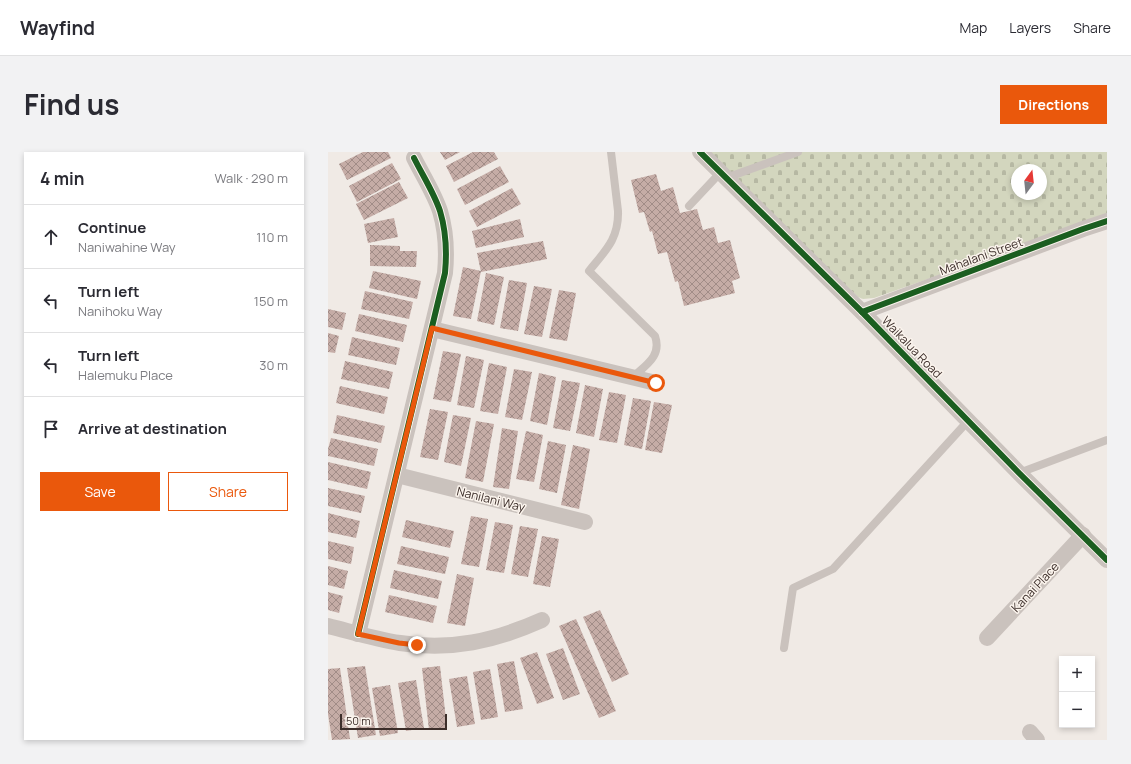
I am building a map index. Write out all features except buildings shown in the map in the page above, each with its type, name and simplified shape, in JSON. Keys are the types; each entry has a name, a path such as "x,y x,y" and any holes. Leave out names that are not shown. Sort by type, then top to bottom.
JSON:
{"street":[{"name":"Waikalua Road","path":"700,152 862,312 1019,473 1107,560"},
{"path":"358,634 445,273 446,242 440,211 434,196 414,158"},
{"name":"Mahalani Street","path":"862,312 1107,221"},
{"path":"432,328 656,383"},
{"name":"Nanilani Way","path":"397,475 585,522"},
{"name":"Kanai Place","path":"987,638 1083,536"},
{"path":"328,626 382,640 405,644 435,646 479,642 522,629 542,620"}],"lane":[{"path":"611,152 618,211 617,229 614,238 589,271 655,336 657,342 656,353 650,361 632,378"},
{"path":"689,206 723,175 798,152"},
{"path":"784,648 793,588 833,569 968,421"},
{"path":"1019,473 1107,440"}],"green space":[{"path":"708,152 1107,152 1107,216 874,298 863,299 858,297"}],"cycle path":[{"path":"700,152 862,312 1019,473 1107,560"},
{"path":"358,634 445,273 446,242 440,211 432,191 414,158"},
{"path":"862,312 1107,221"}],"route":[{"path":"417,645 382,640 358,634 432,328 656,383"}]}
